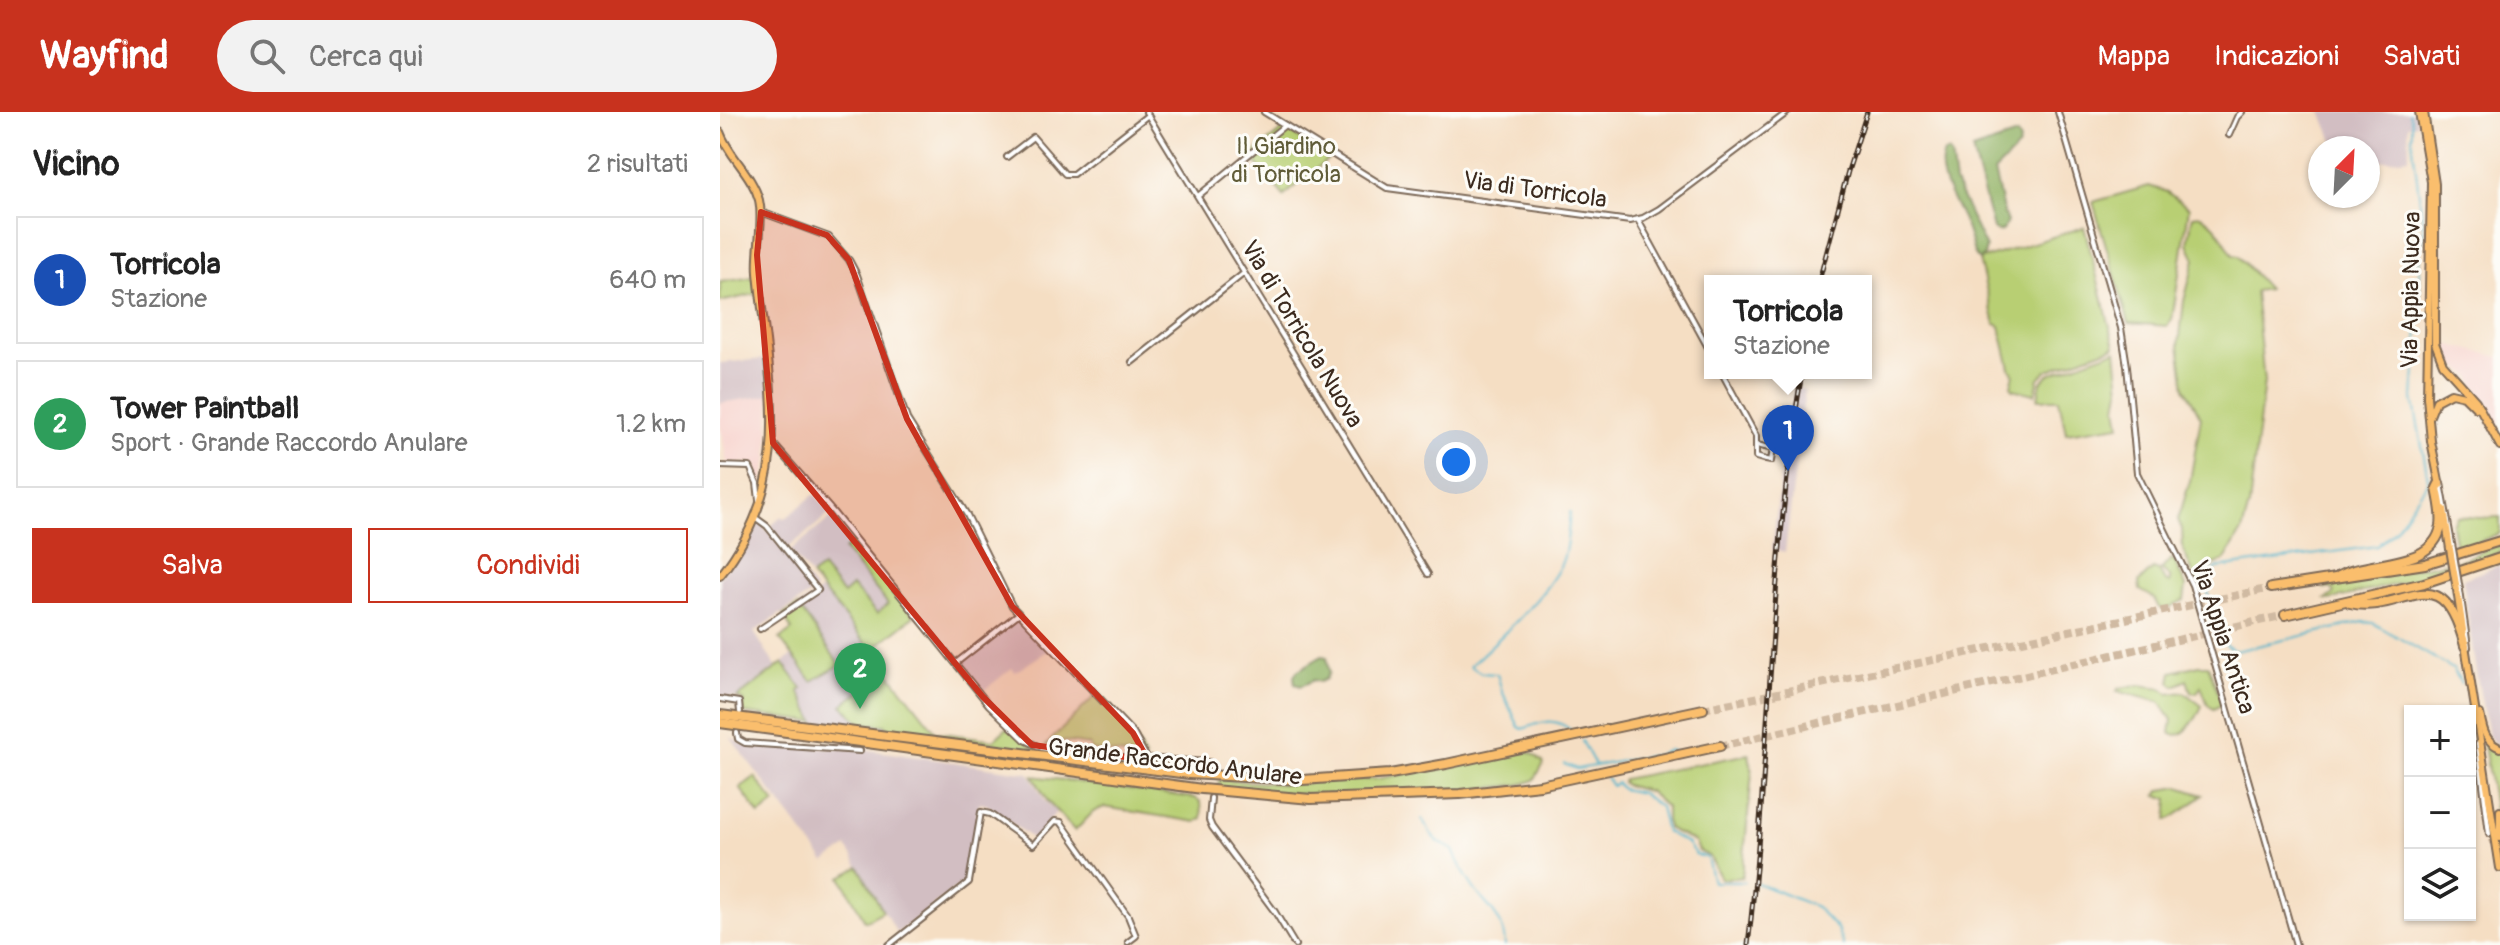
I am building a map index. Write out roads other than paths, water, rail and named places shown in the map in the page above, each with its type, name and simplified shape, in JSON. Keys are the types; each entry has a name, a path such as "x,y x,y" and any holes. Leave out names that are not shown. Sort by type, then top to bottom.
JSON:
{"highway":[{"path":"2337,578 2355,568 2413,556 2430,546 2438,535 2441,522 2439,484"},
{"path":"2271,588 2434,562 2500,541"},
{"path":"2285,615 2438,579 2500,558"},
{"path":"2345,602 2363,605 2410,595 2436,597 2454,613 2465,646"},
{"name":"Grande Raccordo Anulare","path":"720,715 1189,774 1290,780 1364,777 1446,764 1703,709"},
{"name":"Grande Raccordo Anulare","path":"720,725 769,729 1235,793 1311,799 1445,795 1540,785 1720,746"}],"main road":[{"name":"Via Appia Nuova","path":"2421,112 2435,184 2435,343 2444,366 2470,394 2500,446"},
{"name":"Via Appia Nuova","path":"2421,112 2431,185 2429,423 2452,549 2500,868"},
{"path":"720,132 755,189 761,212 757,255 772,391 773,443 756,518 743,545 720,576"},
{"path":"2429,423 2434,404 2448,393 2464,396 2482,412"},
{"path":"2471,680 2485,733 2490,743 2500,748"},
{"path":"2500,811 2500,838"}],"street":[{"name":"Via di Torricola","path":"1264,112 1370,179 1393,189 1625,221 1638,220 1651,214 1788,112"},
{"name":"Via Appia Antica","path":"2058,112 2121,328 2137,473 2192,585 2296,945"},
{"path":"2229,135 2242,112"},
{"path":"1007,157 1033,137 1063,173 1070,175 1147,114"},
{"name":"Via di Torricola Nuova","path":"1147,114 1428,574"},
{"path":"1198,196 1285,125"},
{"path":"761,212 829,237 853,265 907,419 967,515 1018,614 1132,731 1148,760"},
{"path":"1638,220 1704,340"},
{"path":"1132,362 1243,274"},
{"path":"1725,379 1754,433 1756,457 1771,461 1773,449 1757,445"},
{"path":"773,443 1003,720 1032,745 1148,760 1207,761 1213,764 1214,772"},
{"path":"720,466 750,467 757,483 760,506"},
{"name":"Via Appia Nuova","path":"2436,469 2449,515 2452,549"},
{"path":"756,518 767,526 818,589 760,629"},
{"name":"Via Appia Nuova","path":"2458,590 2468,636 2469,667"},
{"path":"956,663 1018,614"},
{"path":"720,699 739,702 740,712"},
{"path":"2478,726 2489,834"},
{"path":"737,733 738,739 745,743 860,751"},
{"path":"1212,789 1213,781"},
{"path":"1211,798 1209,820 1212,827 1280,919 1295,945"},
{"path":"889,945 969,882 981,812 990,814 1033,845 1055,821 1061,822 1128,916 1136,936 1128,942"}],"waterway":[{"path":"2409,113 2424,234 2419,252 2420,304 2413,398 2428,478 2425,486 2395,530 2377,546 2217,568 2209,575 2207,588 2225,644 2235,651 2363,622 2373,623 2453,669 2461,683"},
{"path":"1570,512 1566,550 1555,575 1521,617 1470,666 1481,673 1497,674 1519,727 1523,729 1544,722 1556,722 1574,733"},
{"path":"1582,741 1595,765"},
{"path":"1564,764 1577,769 1657,755 1669,750 1674,752"},
{"path":"1606,777 1612,786 1617,783 1621,789 1641,793 1660,807 1666,832 1687,843 1695,854 1707,858 1713,882 1744,882"},
{"path":"1422,819 1435,840 1453,850 1471,884 1501,925 1505,945"},
{"path":"1757,883 1816,907 1837,929 1843,945"}],"tunnel":[{"path":"1703,709 2271,588"},
{"path":"1720,746 2285,615"},
{"path":"2489,834 2498,848"}],"railway":[{"path":"1821,275 1867,112"},
{"path":"1748,945 1762,802 1776,587 1801,379"}],"place":[{"name":"Torricola","path":"1788,471"},
{"name":"Tower Paintball","path":"860,709"}],"park label":[{"name":"Il Giardino di Torricola","path":"1286,160"}]}
